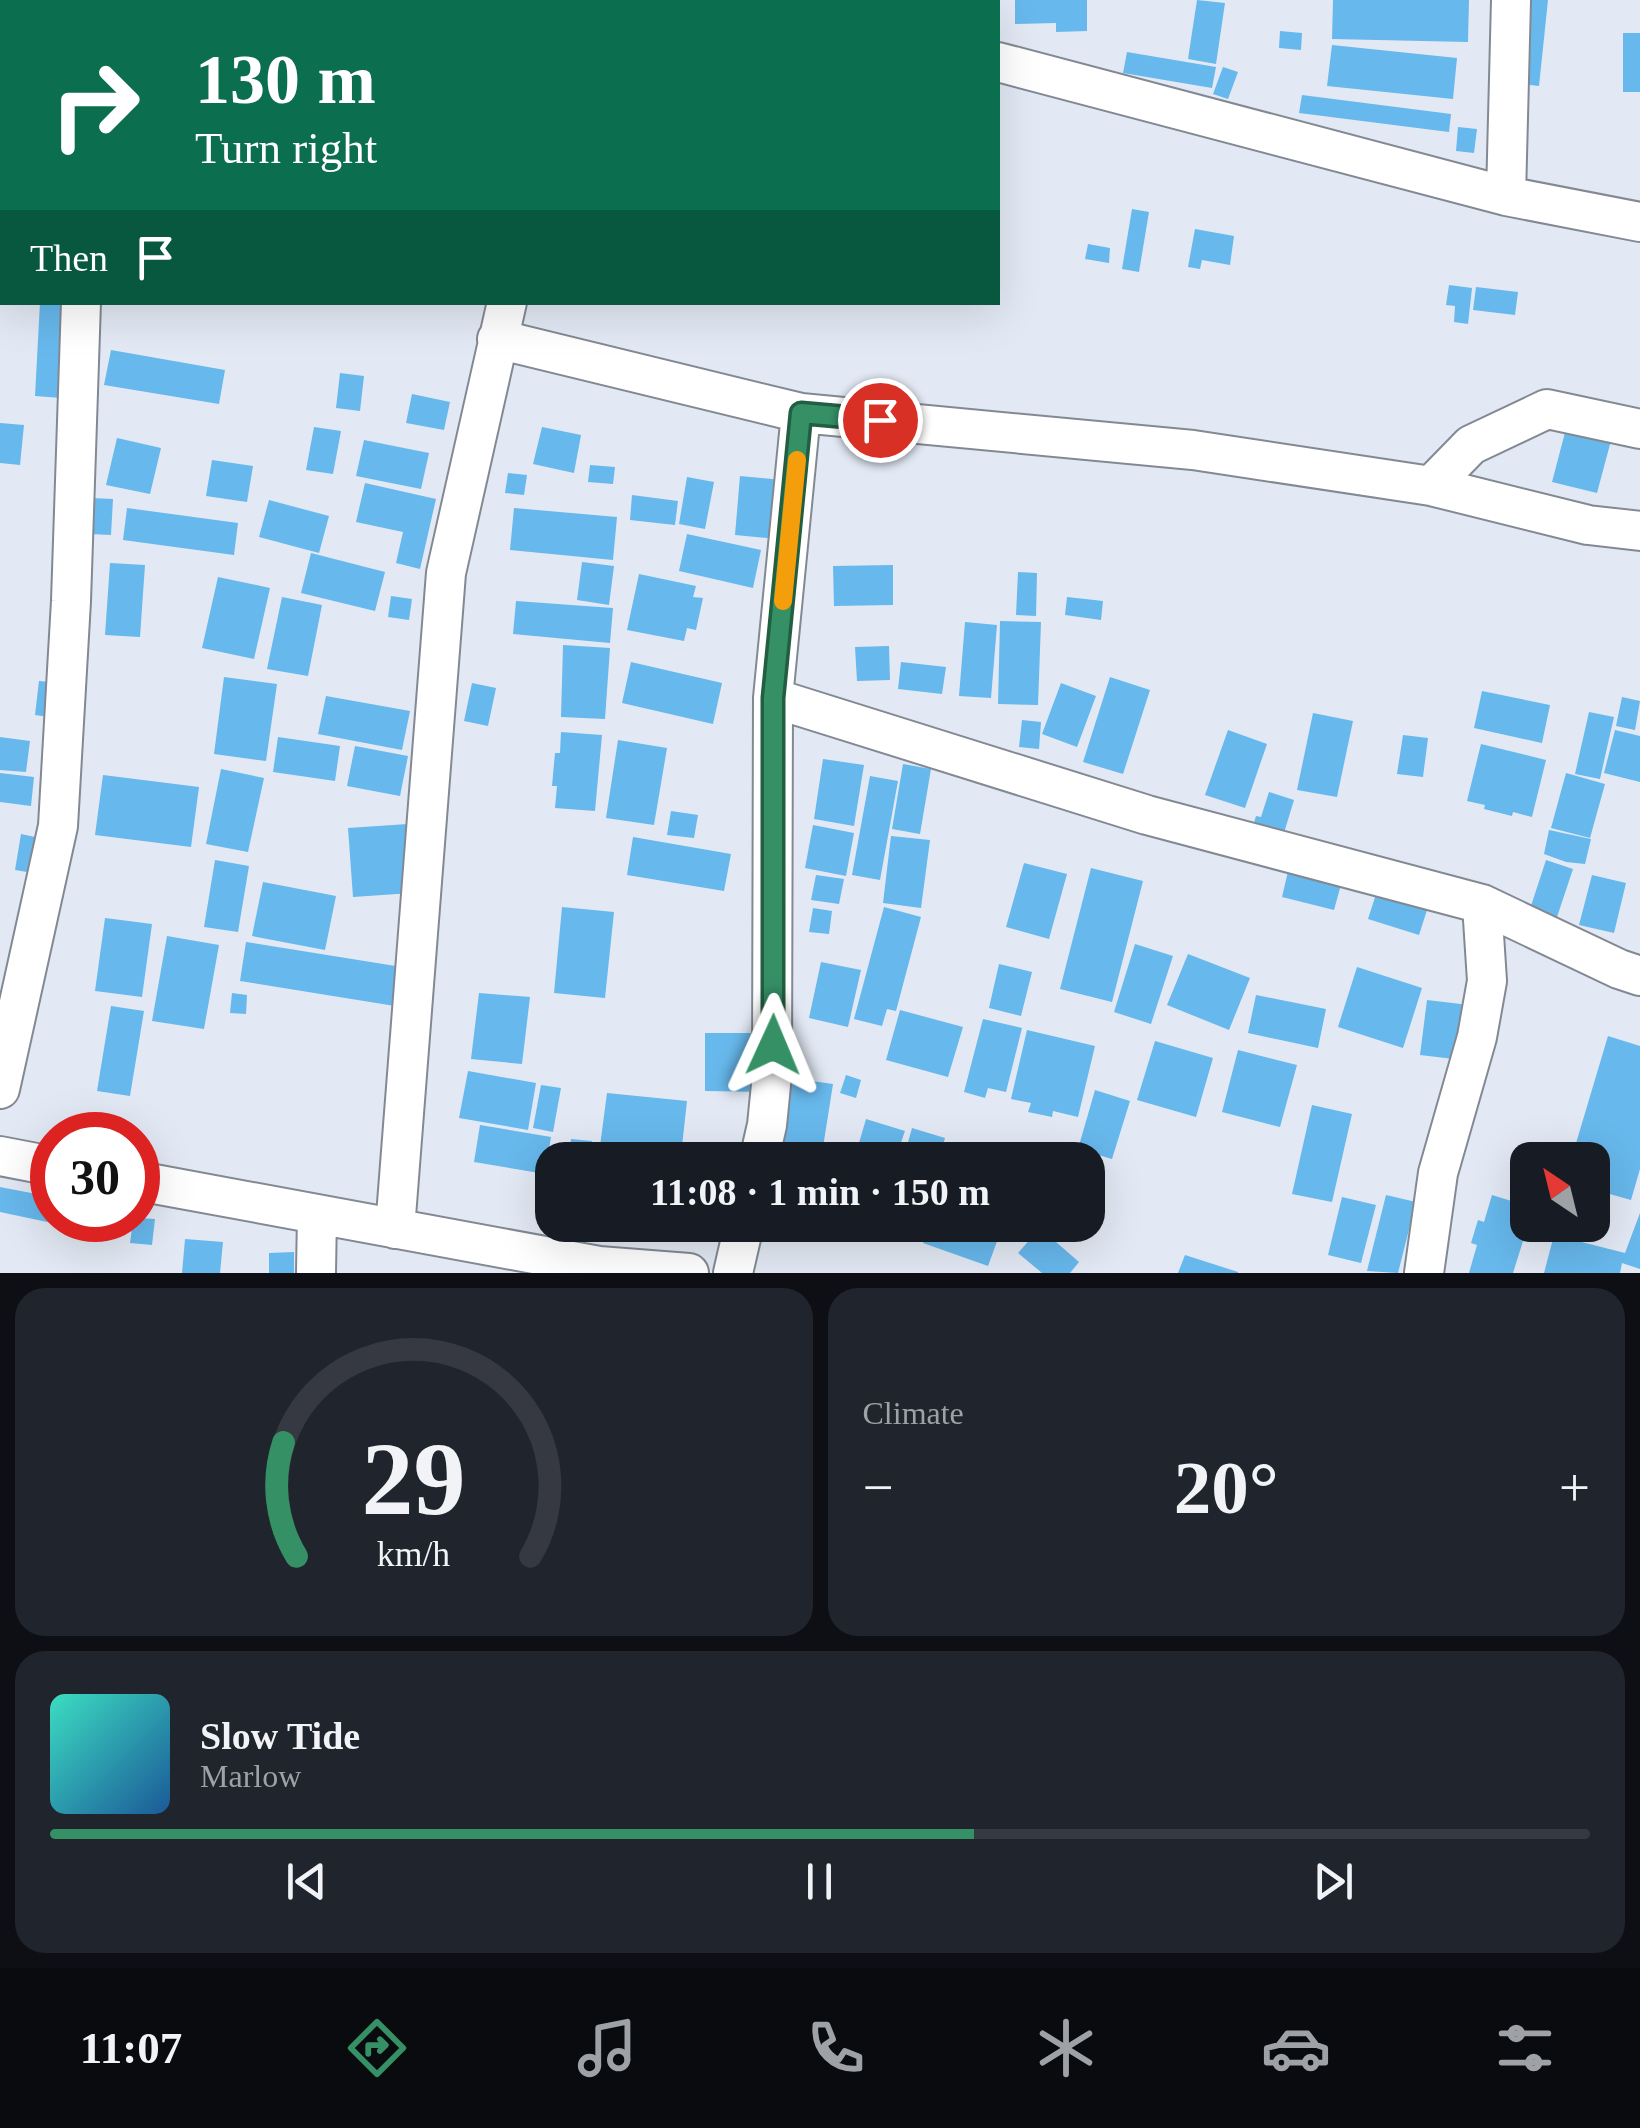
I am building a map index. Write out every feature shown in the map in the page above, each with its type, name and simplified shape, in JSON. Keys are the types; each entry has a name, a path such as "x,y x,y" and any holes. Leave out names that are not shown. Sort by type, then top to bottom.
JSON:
{"street":[{"path":"1506,196 1511,0"},
{"path":"1000,63 1506,196 1640,222"},
{"path":"0,1089 58,826 71,602 81,305"},
{"path":"395,1230 446,573 506,305"},
{"path":"497,339 801,413 1193,450 1432,486 1588,525 1640,531"},
{"path":"1432,486 1470,445 1547,409 1640,429"},
{"path":"764,1142 772,1075 773,698 801,413"},
{"path":"773,698 1147,815 1482,904 1640,976"},
{"path":"1424,1273 1438,1174 1478,1038 1488,980 1482,904"},
{"path":"0,1156 30,1162"},
{"path":"160,1185 600,1269 689,1273"},
{"path":"316,1273 317,1214"},
{"path":"733,1273 740,1242"}],"building":[{"path":"1015,0 1087,0 1087,31 1056,32 1056,23 1015,24"},
{"path":"1197,0 1225,3 1216,64 1188,59"},
{"path":"1333,0 1469,0 1468,42 1332,39"},
{"path":"1530,0 1548,0 1539,86 1521,84"},
{"path":"1280,31 1302,33 1301,50 1279,48"},
{"path":"1623,33 1640,33 1640,92 1623,92"},
{"path":"1332,45 1457,58 1453,99 1327,86"},
{"path":"1127,52 1216,67 1212,88 1123,73"},
{"path":"1223,67 1238,72 1228,99 1213,94"},
{"path":"1302,95 1451,114 1449,132 1299,113"},
{"path":"1458,127 1477,129 1474,153 1456,151"},
{"path":"1132,209 1149,212 1139,272 1122,269"},
{"path":"1195,229 1234,236 1230,265 1202,260 1200,269 1188,267"},
{"path":"1088,244 1110,248 1109,263 1085,259"},
{"path":"1449,285 1472,288 1468,324 1454,322 1455,306 1446,305"},
{"path":"1476,287 1518,292 1515,315 1473,310"},
{"path":"40,305 66,305 61,398 35,396"},
{"path":"111,350 225,370 219,404 104,385"},
{"path":"340,373 364,376 360,411 336,408"},
{"path":"412,394 450,402 444,430 406,423"},
{"path":"1568,421 1613,433 1597,493 1552,482"},
{"path":"0,423 24,425 20,465 0,463"},
{"path":"314,427 341,431 333,474 306,470"},
{"path":"542,427 581,435 574,473 533,464"},
{"path":"117,438 161,448 150,494 106,485"},
{"path":"364,440 429,453 421,489 356,476"},
{"path":"212,460 253,466 247,502 206,496"},
{"path":"590,465 615,467 613,484 588,482"},
{"path":"508,473 527,475 524,495 505,493"},
{"path":"740,476 782,480 777,539 735,535"},
{"path":"687,477 714,482 705,529 679,524"},
{"path":"365,483 436,499 420,569 396,563 403,532 356,522"},
{"path":"632,495 678,501 675,525 630,520"},
{"path":"92,498 113,499 111,535 90,534"},
{"path":"269,500 329,516 319,553 259,537"},
{"path":"127,508 238,523 234,555 123,540"},
{"path":"514,508 617,517 613,560 510,550"},
{"path":"687,534 761,550 753,588 679,571"},
{"path":"311,553 385,572 375,611 301,593"},
{"path":"582,562 614,566 609,605 577,600"},
{"path":"110,563 145,565 140,637 105,635"},
{"path":"893,565 893,605 834,606 833,566"},
{"path":"1018,572 1037,573 1036,616 1016,615"},
{"path":"639,574 696,586 693,597 703,598 696,630 687,628 684,641 627,630"},
{"path":"218,577 270,588 254,659 202,648"},
{"path":"391,596 412,599 409,620 388,617"},
{"path":"282,597 322,605 308,676 267,669"},
{"path":"1067,597 1103,601 1101,620 1065,615"},
{"path":"516,601 613,608 610,643 513,634"},
{"path":"1000,621 1041,622 1038,705 998,704"},
{"path":"965,622 997,625 991,698 959,696"},
{"path":"563,645 610,648 605,719 561,717"},
{"path":"889,646 890,680 857,681 855,647"},
{"path":"631,662 722,683 713,724 622,703"},
{"path":"901,662 946,667 942,694 898,689"},
{"path":"224,677 277,684 266,761 214,754"},
{"path":"1110,677 1150,690 1123,774 1083,762"},
{"path":"39,681 61,683 57,718 35,715"},
{"path":"472,683 496,688 488,726 464,721"},
{"path":"1061,683 1096,696 1077,747 1042,734"},
{"path":"1482,691 1550,705 1542,743 1474,728"},
{"path":"326,696 410,711 402,750 318,734"},
{"path":"1622,697 1640,701 1635,730 1616,726"},
{"path":"1589,712 1614,717 1600,779 1575,774"},
{"path":"1313,713 1353,721 1337,797 1297,790"},
{"path":"1022,720 1041,722 1039,749 1019,747"},
{"path":"1228,730 1267,744 1245,808 1205,795"},
{"path":"1615,730 1640,736 1640,782 1604,773"},
{"path":"561,732 602,735 595,811 555,808 557,786 552,786"},
{"path":"1403,735 1428,738 1423,777 1397,774"},
{"path":"0,737 30,741 26,772 0,770"},
{"path":"278,737 340,746 335,781 273,772"},
{"path":"618,740 667,748 654,825 606,818"},
{"path":"1481,744 1546,760 1532,817 1513,812 1512,816 1467,801"},
{"path":"355,746 408,756 400,796 347,786"},
{"path":"823,759 864,765 854,826 814,819"},
{"path":"903,764 931,769 920,834 892,829"},
{"path":"221,769 264,778 248,852 206,844"},
{"path":"0,773 34,777 31,806 0,802"},
{"path":"1566,773 1605,784 1590,838 1551,828"},
{"path":"103,775 199,787 191,847 95,835"},
{"path":"870,776 898,781 880,880 852,875"},
{"path":"1269,792 1294,800 1280,846 1250,836"},
{"path":"671,811 698,815 694,838 667,835"},
{"path":"408,824 412,893 353,897 348,828"},
{"path":"813,825 854,833 846,876 805,868"},
{"path":"1549,830 1591,839 1585,864 1544,854"},
{"path":"21,834 45,839 39,874 15,870"},
{"path":"891,836 930,840 921,908 883,903"},
{"path":"633,837 731,854 724,891 627,875"},
{"path":"215,860 249,866 238,932 204,927"},
{"path":"1546,860 1573,869 1556,920 1529,912"},
{"path":"1024,863 1067,874 1049,939 1006,927"},
{"path":"1289,867 1342,881 1334,910 1282,897"},
{"path":"1091,868 1143,881 1112,1002 1060,989"},
{"path":"816,875 844,879 839,904 811,900"},
{"path":"1592,875 1626,883 1614,933 1579,925"},
{"path":"263,882 336,896 325,950 252,936"},
{"path":"1377,891 1428,907 1419,935 1368,919"},
{"path":"562,907 614,912 605,998 554,993"},
{"path":"884,907 921,917 896,1011 887,1009 882,1026 854,1019"},
{"path":"813,908 832,911 829,934 809,932"},
{"path":"105,918 152,924 142,997 95,991"},
{"path":"167,936 219,945 204,1029 152,1021"},
{"path":"246,942 408,968 401,1007 240,981"},
{"path":"1135,944 1173,956 1151,1024 1114,1012"},
{"path":"1188,954 1250,978 1229,1030 1167,1005"},
{"path":"821,962 861,970 848,1027 809,1018"},
{"path":"999,964 1032,972 1021,1016 989,1008"},
{"path":"1357,967 1422,988 1403,1048 1338,1027"},
{"path":"232,993 247,995 246,1014 230,1013"},
{"path":"479,993 530,997 522,1064 471,1059"},
{"path":"1256,995 1326,1009 1318,1048 1248,1033"},
{"path":"1427,1000 1469,1005 1462,1060 1420,1055"},
{"path":"111,1006 144,1011 130,1096 97,1091"},
{"path":"900,1010 963,1027 948,1077 886,1060"},
{"path":"983,1019 1022,1028 1006,1092 988,1088 985,1098 964,1092"},
{"path":"1027,1030 1095,1046 1078,1117 1053,1111 1052,1117 1028,1112 1031,1103 1011,1099"},
{"path":"705,1033 764,1033 764,1092 705,1091"},
{"path":"1608,1036 1640,1046 1640,1169 1631,1200 1610,1194 1610,1142 1576,1142"},
{"path":"1155,1041 1213,1058 1196,1117 1137,1100"},
{"path":"1238,1050 1297,1065 1280,1127 1222,1112"},
{"path":"468,1071 536,1083 528,1130 459,1118"},
{"path":"846,1075 861,1080 856,1098 840,1093"},
{"path":"784,1077 833,1084 824,1142 774,1142"},
{"path":"541,1085 561,1088 553,1132 533,1128"},
{"path":"1095,1090 1130,1101 1112,1159 1105,1157 1105,1142 1080,1142"},
{"path":"607,1093 687,1101 682,1142 601,1142"},
{"path":"1312,1105 1352,1114 1332,1202 1292,1194"},
{"path":"866,1119 905,1131 901,1142 859,1142"},
{"path":"480,1125 551,1137 550,1142 535,1142 535,1172 474,1162"},
{"path":"912,1128 945,1138 944,1142 908,1142"},
{"path":"0,1187 30,1193 30,1218 0,1212"},
{"path":"1386,1195 1416,1202 1398,1273 1367,1271"},
{"path":"1492,1195 1510,1200 1510,1242 1523,1242 1513,1273 1469,1273 1477,1245 1471,1243 1478,1220 1484,1222"},
{"path":"1342,1197 1376,1205 1361,1263 1328,1255"},
{"path":"1640,1213 1640,1269 1622,1263 1620,1273 1544,1273 1552,1242 1582,1242 1625,1253"},
{"path":"185,1239 223,1242 220,1273 182,1273"},
{"path":"923,1242 997,1242 988,1266"},
{"path":"1028,1242 1056,1242 1079,1262 1070,1273 1042,1273 1018,1253"},
{"path":"294,1252 294,1273 269,1273 269,1253"},
{"path":"1185,1255 1238,1272 1238,1273 1178,1273"}],"slow traffic":[{"path":"783,601 797,460"}],"route":[{"path":"773,1045 773,698 801,413 880,420"}]}
